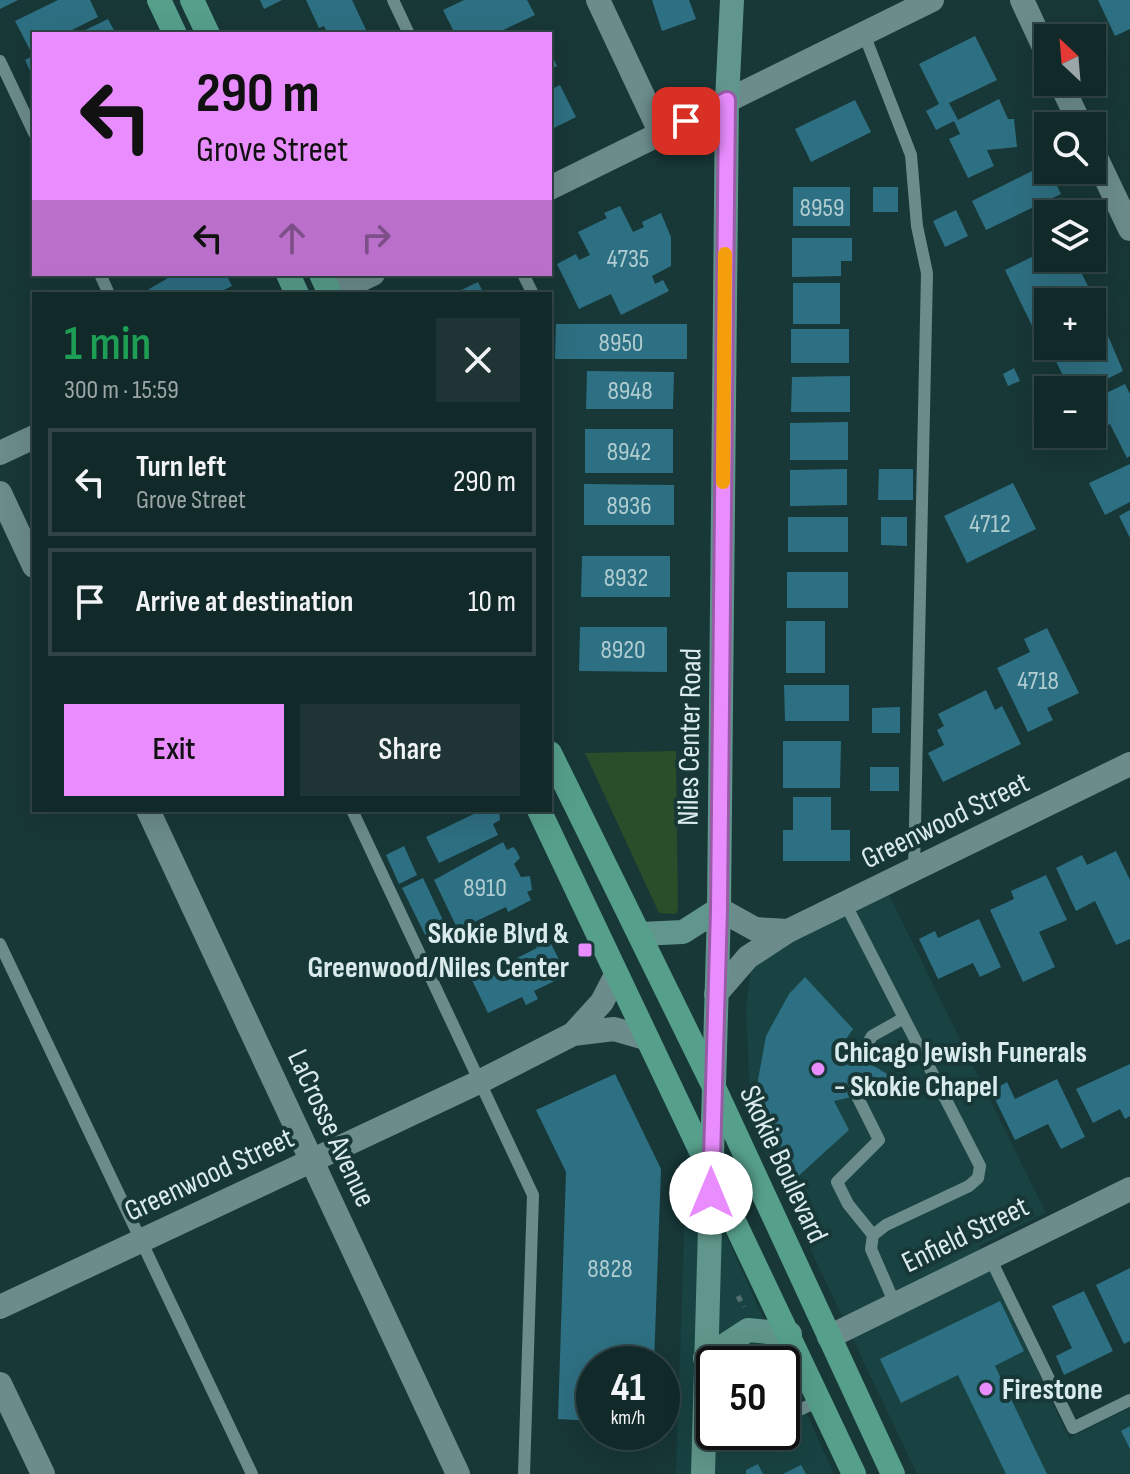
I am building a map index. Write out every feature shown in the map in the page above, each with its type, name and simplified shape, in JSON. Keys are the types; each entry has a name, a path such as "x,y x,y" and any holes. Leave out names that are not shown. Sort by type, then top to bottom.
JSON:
{"main road":[{"path":"159,0 174,32"},
{"path":"192,0 207,32"},
{"name":"Niles Center Road","path":"705,1346 719,909 727,100 732,0"},
{"name":"Skokie Boulevard","path":"552,757 712,1083 893,1474"},
{"path":"540,812 854,1474"},
{"path":"640,934 683,932 719,909"},
{"path":"723,1346 748,1330 790,1334"},
{"name":"Niles Center Road","path":"703,1474 704,1450"}],"street":[{"path":"598,0 661,134"},
{"path":"552,187 932,0"},
{"path":"1022,0 1034,26"},
{"path":"1106,178 1130,229"},
{"path":"335,292 369,276"},
{"path":"0,453 32,438"},
{"path":"0,493 32,562"},
{"name":"Greenwood Street","path":"716,994 748,957 788,931 1130,764"},
{"name":"LaCrosse Avenue","path":"149,812 458,1474"},
{"path":"719,909 755,929 788,931"},
{"name":"Greenwood Street","path":"573,1034 602,1002 616,975"},
{"name":"Greenwood Street","path":"0,1307 479,1082 573,1034 614,1029 645,1038"},
{"name":"Enfield Street","path":"829,1337 1130,1189"},
{"path":"0,1384 43,1474"}],"lane":[{"path":"393,0 408,32"},
{"path":"864,34 911,155 917,226 927,273 914,871"},
{"path":"0,61 32,129"},
{"path":"353,812 533,1195 524,1474"},
{"path":"846,905 980,1166 978,1178 969,1186 886,1225 873,1235 871,1249 895,1304"},
{"path":"0,944 139,1242 252,1474"},
{"path":"860,1057 872,1036 904,1018"},
{"path":"857,1096 879,1140 837,1182 848,1204 873,1235"},
{"path":"990,1258 1073,1428 1130,1400"},
{"path":"800,1410 821,1400"}],"shaded area":[{"path":"883,883 1046,1213 979,1246 1069,1438 1130,1408 1130,1474 917,1474 751,1124 746,1007 754,946"},
{"path":"687,1149 776,1346 696,1346 696,1450 800,1450 800,1399 834,1474 676,1474 677,1450 680,1450"}],"green space":[{"path":"676,751 676,914 659,913 585,753"}],"building":[{"path":"0,0 18,0 0,9"},
{"path":"58,0 90,0 98,17 68,32 32,32 30,50 15,21"},
{"path":"260,0 282,0 264,9"},
{"path":"306,0 352,0 367,32 327,32 324,26 319,28"},
{"path":"464,0 527,0 535,15 499,32 454,32 443,10"},
{"path":"652,0 689,0 696,19 662,31"},
{"path":"1098,0 1130,0 1130,29 1115,36"},
{"path":"108,19 115,32 81,32"},
{"path":"975,36 997,80 949,103 958,120 999,99 1008,119 1014,119 1017,147 987,150 994,166 968,178 949,139 960,134 954,121 936,130 926,111 939,104 919,64"},
{"path":"32,56 32,75 25,60"},
{"path":"560,85 576,117 552,129 552,89"},
{"path":"855,100 871,132 811,162 795,129"},
{"path":"1034,170 1034,184 1056,184 1061,194 1048,200 1034,200 1034,207 986,230 972,201"},
{"path":"793,187 850,187 850,226 793,226"},
{"path":"873,187 898,187 898,212 873,212"},
{"path":"620,206 633,232 644,227 642,222 661,213 671,237 671,266 652,276 655,284 663,280 669,291 621,315 611,294 579,309 557,264 576,254 579,260 590,255 578,232 607,218 604,213"},
{"path":"956,210 968,236 945,247 933,221"},
{"path":"792,238 852,238 852,261 841,261 841,276 792,277"},
{"path":"1034,256 1034,272 1081,272 1089,288 1034,288 1034,330 1005,270"},
{"path":"172,276 227,276 232,286 219,292 150,292 149,289"},
{"path":"478,282 483,292 457,292"},
{"path":"793,283 840,283 840,324 793,324"},
{"path":"556,324 687,324 687,359 555,359"},
{"path":"791,329 849,329 849,363 791,363"},
{"path":"1106,331 1123,371 1106,380 1106,376 1063,376 1055,360 1106,360"},
{"path":"1014,368 1020,381 1008,386 1003,374"},
{"path":"587,371 674,372 673,409 586,409"},
{"path":"850,376 850,412 791,412 792,377"},
{"path":"1125,384 1130,394 1130,456 1127,458 1110,424 1106,426 1106,393"},
{"path":"848,422 848,460 790,460 790,423"},
{"path":"585,429 673,429 673,473 585,473"},
{"path":"1130,464 1130,502 1105,515 1089,483"},
{"path":"847,469 847,505 790,506 790,470"},
{"path":"879,469 913,469 913,500 878,500"},
{"path":"1013,483 1036,529 967,563 944,516"},
{"path":"584,484 674,485 674,525 584,525"},
{"path":"1130,510 1130,538 1119,516"},
{"path":"788,517 848,517 848,552 788,552"},
{"path":"881,517 907,517 907,546 881,545"},
{"path":"582,556 670,556 670,597 581,597"},
{"path":"787,572 848,572 848,608 787,608"},
{"path":"786,621 825,621 825,673 786,673"},
{"path":"580,627 667,627 667,672 579,671"},
{"path":"1047,628 1079,693 1047,708 1053,720 1028,732 997,668 1030,652 1024,639"},
{"path":"784,685 849,685 849,721 785,721"},
{"path":"986,690 995,710 1002,706 1021,744 943,782 928,753 944,745 937,730 944,726 938,714"},
{"path":"900,707 900,733 872,733 872,708"},
{"path":"783,741 841,741 840,788 783,788"},
{"path":"870,767 899,767 899,791 870,791"},
{"path":"793,797 831,797 831,830 850,830 850,861 783,861 783,830 793,830"},
{"path":"478,812 499,812 500,820 493,824 498,835 439,863 426,837"},
{"path":"503,842 507,850 513,847 516,850 520,858 514,864 521,877 530,876 532,890 527,892 531,900 508,912 506,907 458,930 434,880"},
{"path":"404,846 417,875 399,884 386,855"},
{"path":"1116,851 1130,880 1130,939 1116,945 1095,901 1076,911 1056,868 1082,855 1087,865"},
{"path":"1046,875 1067,920 1039,932 1055,967 1023,982 990,910 1014,899 1011,891"},
{"path":"423,878 449,933 429,943 402,888"},
{"path":"979,919 1001,967 980,977 973,963 938,979 919,939 935,931 938,938"},
{"path":"547,936 567,975 534,991 538,999 526,1005 522,997 488,1013 468,972 481,966 485,974 537,948 534,942"},
{"name":"Chicago Jewish Funerals - Skokie Chapel","path":"805,977 853,1029 841,1046 905,1085 834,1101 849,1130 795,1179 765,1128 759,1104 758,1080 766,1036 789,994"},
{"path":"1130,1064 1130,1116 1125,1119 1120,1109 1093,1123 1076,1089"},
{"path":"615,1074 661,1169 655,1346 576,1346 576,1420 558,1419 566,1172 536,1110"},
{"path":"1057,1079 1085,1137 1061,1149 1048,1124 1015,1140 991,1091 1007,1082 1015,1099"},
{"path":"1130,1268 1130,1341 1124,1344 1096,1285"},
{"path":"1084,1291 1113,1351 1064,1375 1056,1356 1072,1348 1052,1306"},
{"name":"Firestone","path":"1000,1301 1024,1351 995,1366 1047,1474 1006,1474 958,1375 901,1403 880,1359"},
{"path":"1130,1426 1130,1449 1121,1431"},
{"path":"758,1464 763,1474 746,1474 746,1470"},
{"path":"801,1465 806,1474 783,1474"}],"slow traffic":[{"path":"723,482 725,254"}],"place":[{"name":"Skokie Blvd & Greenwood/Niles Center","path":"585,950"},
{"name":"Chicago Jewish Funerals - Skokie Chapel","path":"818,1069"},
{"name":"Firestone","path":"986,1389"}],"route":[{"path":"686,121 727,100 719,909 711,1193"}]}
